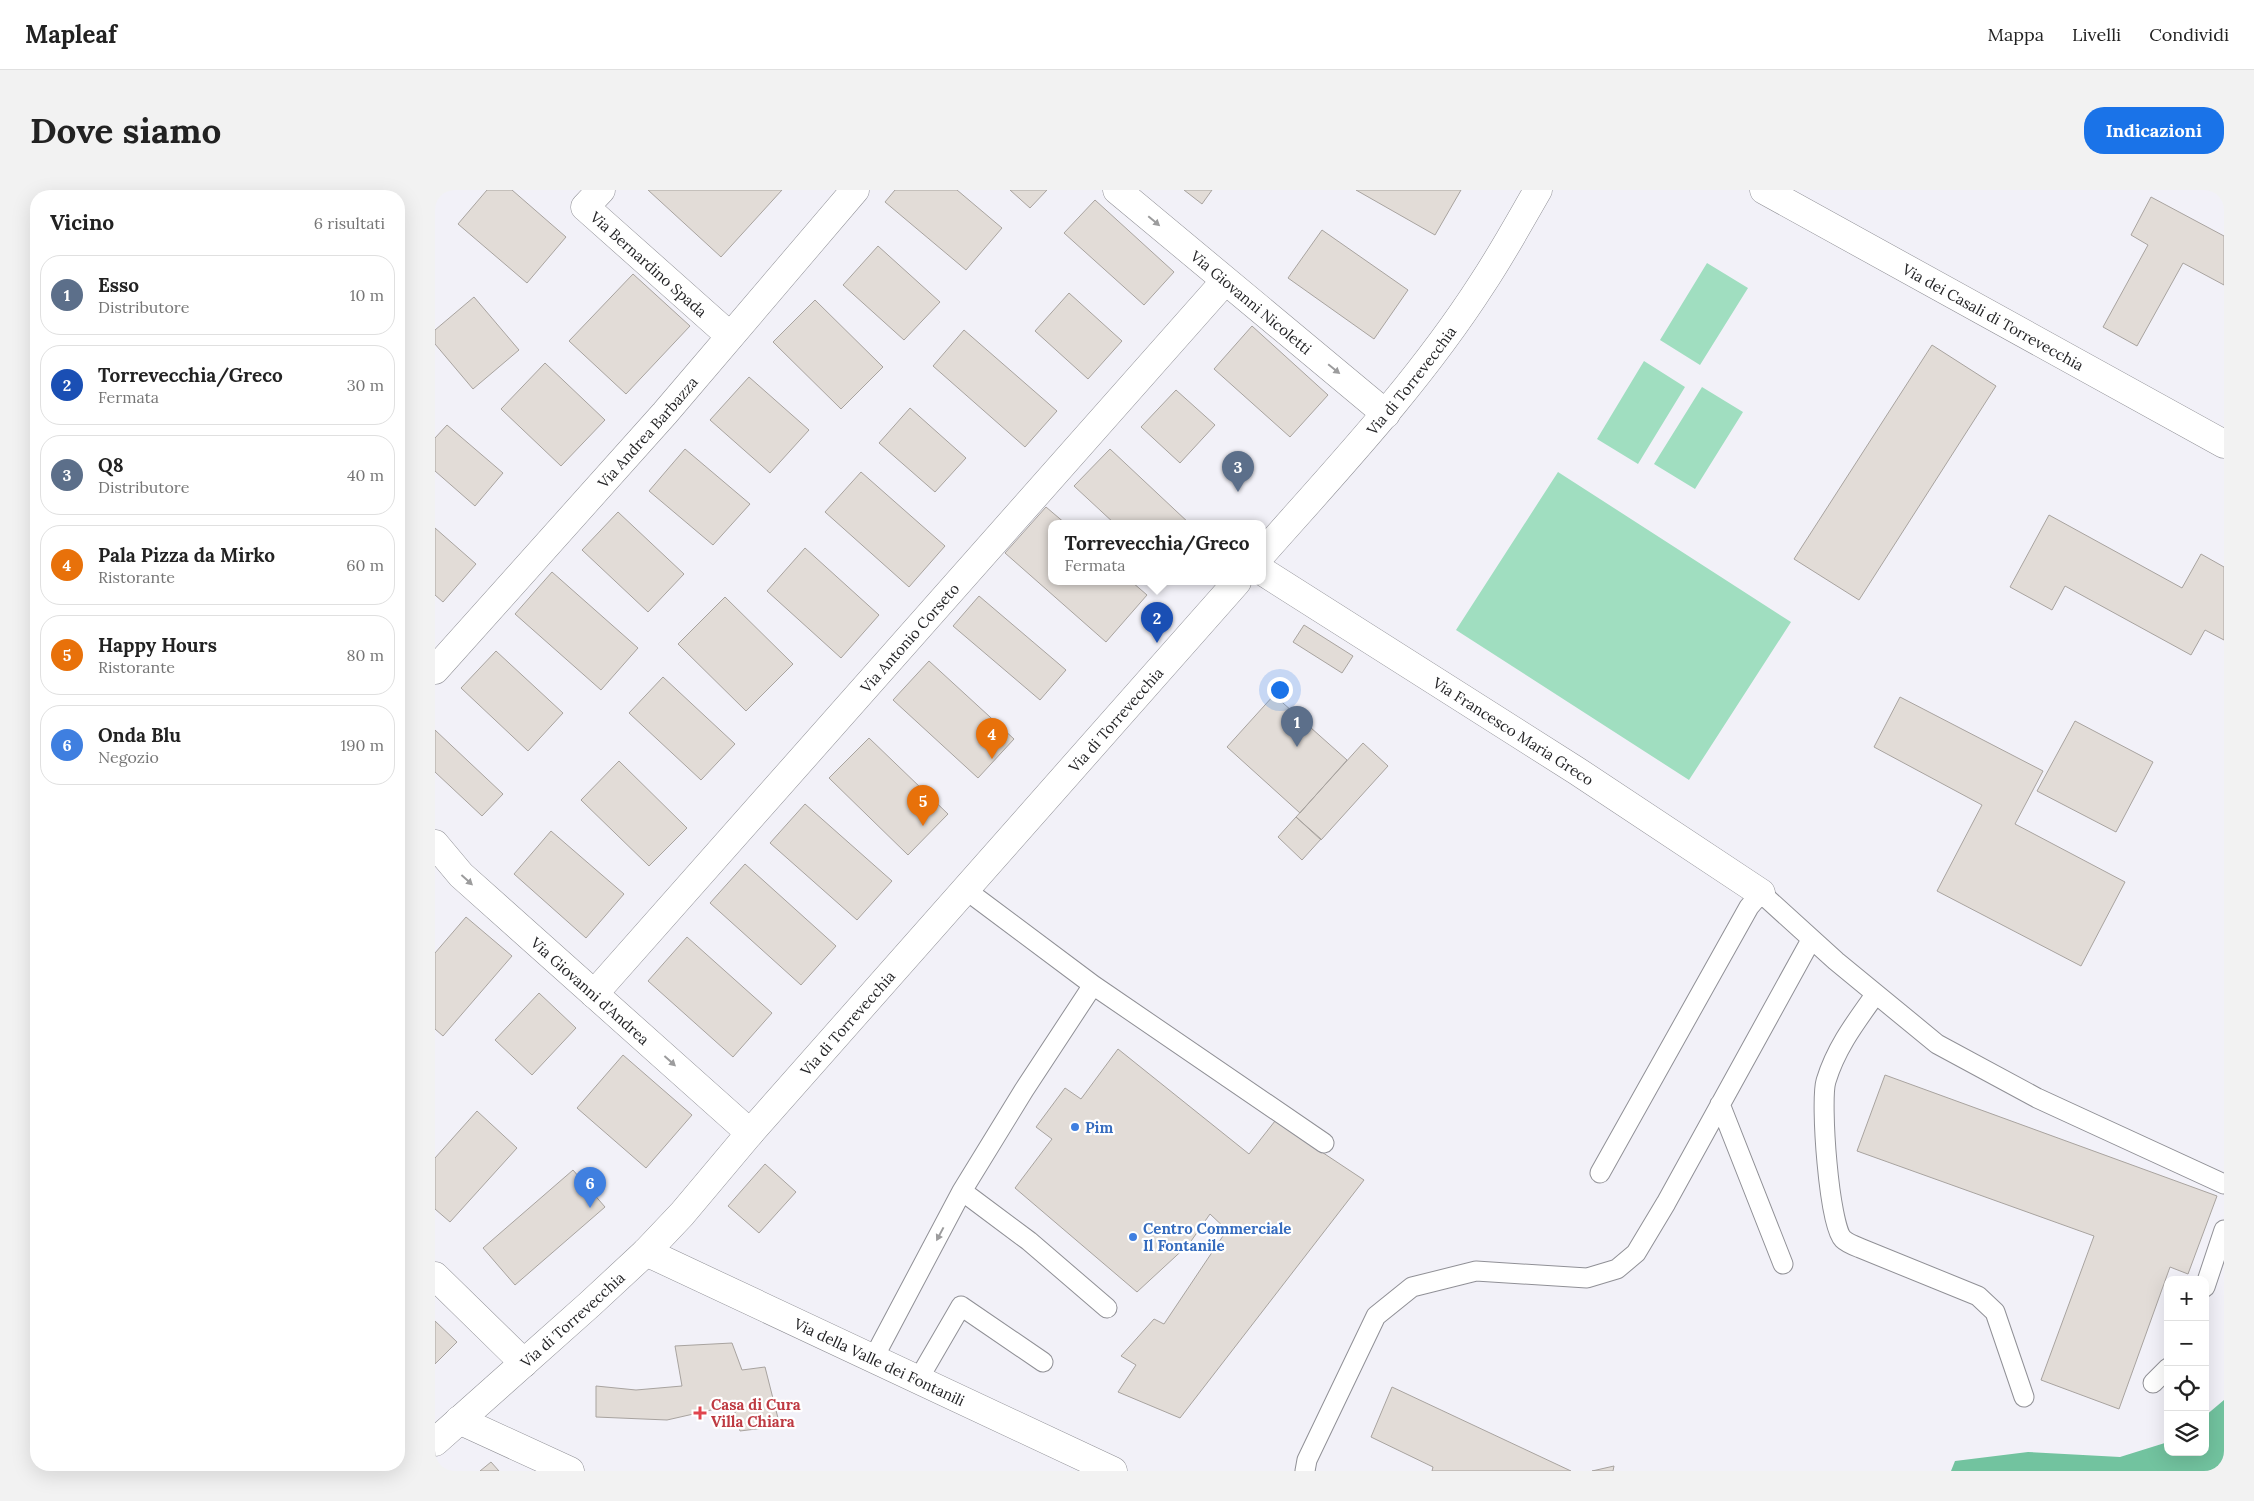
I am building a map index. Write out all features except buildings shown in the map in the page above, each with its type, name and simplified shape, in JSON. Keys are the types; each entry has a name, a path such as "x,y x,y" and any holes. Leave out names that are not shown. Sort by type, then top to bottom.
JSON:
{"street":[{"name":"Via Bernardino Spada","path":"601,190 585,207 730,336"},
{"name":"Via Andrea Barbazza","path":"435,670 665,413 855,190"},
{"name":"Via Giovanni Nicoletti","path":"1117,190 1385,414"},
{"name":"Via di Torrevecchia","path":"1266,549 1385,414 1432,355 1483,284 1538,190"},
{"name":"Via dei Casali di Torrevecchia","path":"1765,190 2224,444"},
{"name":"Via Antonio Corseto","path":"594,994 1225,281"},
{"name":"Via Francesco Maria Greco","path":"1266,574 1577,771 1761,893"},
{"name":"Via di Torrevecchia","path":"435,1442 525,1363 646,1252 1234,585"},
{"name":"Via Giovanni d'Andrea","path":"435,844 461,875 750,1133"},
{"name":"Via della Valle dei Fontanili","path":"646,1252 1113,1471"},
{"path":"435,1276 525,1363"},
{"path":"459,1420 570,1471"}],"lane":[{"path":"966,890 1093,985 1324,1143"},
{"path":"1599,1173 1749,907 1761,893 1811,940 1875,995 1946,1049 2037,1098 2224,1184"},
{"path":"1305,1471 1307,1460 1376,1316 1412,1288 1476,1271 1587,1278 1617,1269 1636,1253 1811,940"},
{"path":"873,1359 962,1191 1024,1090 1093,985"},
{"path":"1875,995 1841,1042 1825,1083 1825,1144 1834,1218 1842,1239 1977,1296 1995,1312 2024,1397"},
{"path":"1720,1104 1783,1264"},
{"path":"962,1191 1029,1241 1107,1308"},
{"path":"2209,1276 2224,1230"},
{"path":"918,1380 961,1306 1043,1362"},
{"path":"2153,1383 2164,1372"}],"green space":[{"path":"1707,263 1748,288 1700,365 1660,340"},
{"path":"1644,361 1685,387 1638,464 1597,439"},
{"path":"1702,387 1743,412 1695,489 1654,464"},
{"path":"1558,472 1791,622 1689,780 1456,630"},
{"path":"2224,1400 2224,1471 1951,1471 1955,1461 2028,1452 2120,1457 2164,1443 2164,1456 2209,1456 2209,1413"}],"place":[{"name":"Q8","path":"1238,492"},
{"name":"Torrevecchia/Greco","path":"1157,643"},
{"name":"Esso","path":"1297,747"},
{"name":"Pala Pizza da Mirko","path":"992,759"},
{"name":"Happy Hours","path":"923,826"},
{"name":"Pim","path":"1075,1127"},
{"name":"Onda Blu","path":"590,1208"},
{"name":"Centro Commerciale Il Fontanile","path":"1133,1237"},
{"name":"Casa di Cura Villa Chiara","path":"700,1413"}]}
